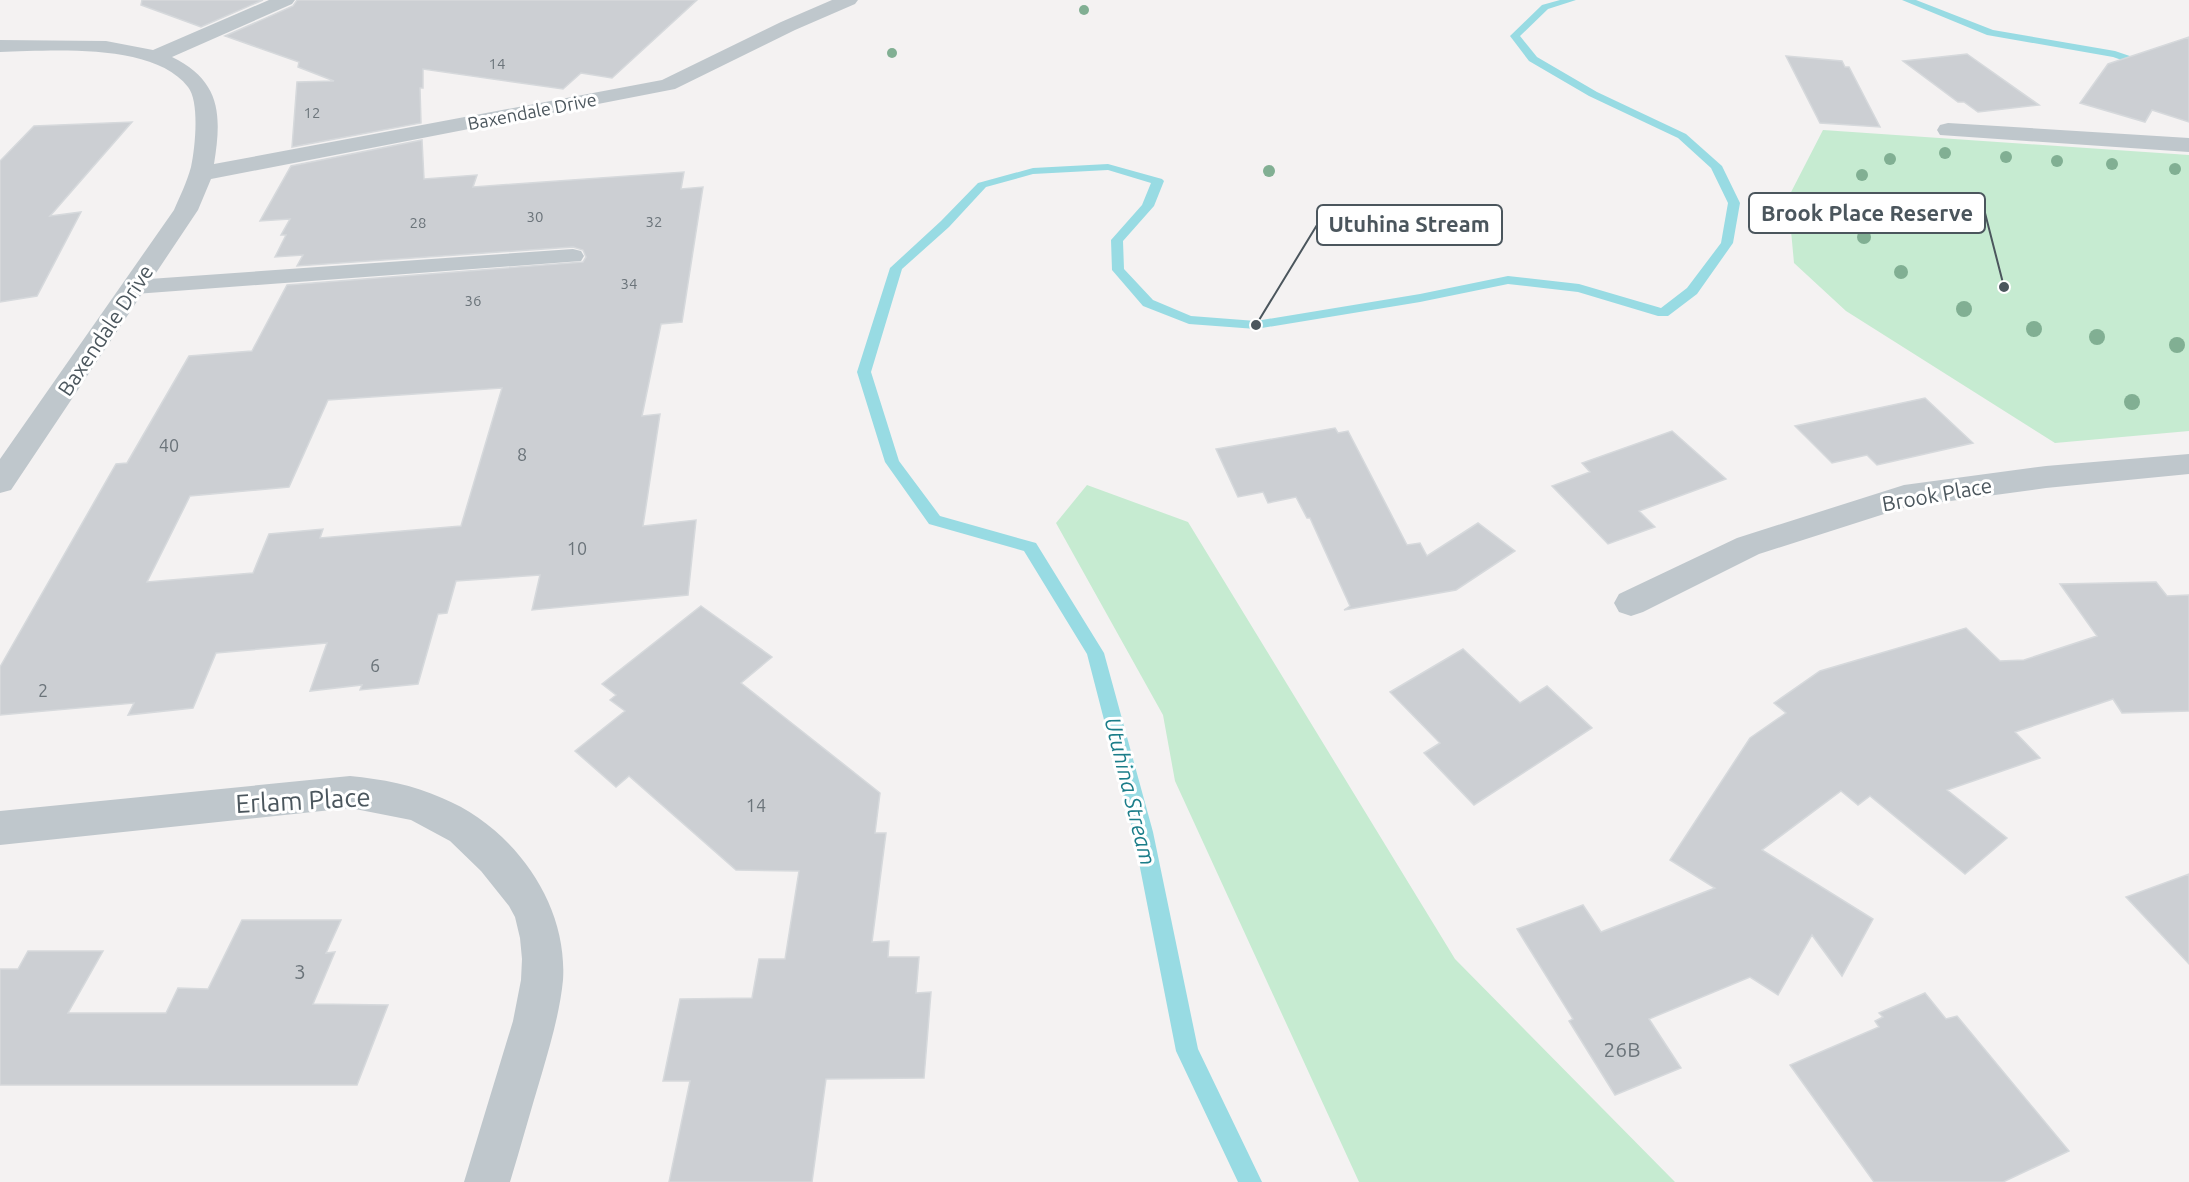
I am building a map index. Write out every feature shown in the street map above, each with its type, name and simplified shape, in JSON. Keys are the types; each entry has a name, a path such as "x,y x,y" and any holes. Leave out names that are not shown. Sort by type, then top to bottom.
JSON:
{"street":[{"path":"155,57 285,0"},
{"name":"Baxendale Drive","path":"201,174 668,85 788,26 848,0"},
{"name":"Baxendale Drive","path":"0,46 109,47 155,57 183,71 198,86 206,113 201,174 186,210 0,482"},
{"path":"1948,130 2189,145"},
{"name":"Brook Place","path":"1631,603 1748,546 1904,496 2046,477 2189,464"},
{"name":"Erlam Place","path":"0,828 351,792 388,796 424,806 453,821 480,841 520,887 536,918 542,954 541,987 534,1024 487,1182"}],"lane":[{"path":"135,287 573,256"}],"green space":[{"path":"1823,130 2189,155 2189,431 2055,443 1846,311 1794,263 1788,198"},
{"path":"1087,485 1188,522 1455,959 1675,1182 1359,1182 1175,781 1163,715 1056,523"}],"building":[{"path":"142,0 263,0 201,27 141,5"},
{"path":"297,0 697,0 612,78 581,73 563,89 423,69 423,88 420,88 421,123 292,147 297,82 334,81 298,67 299,62 225,36 293,6"},
{"path":"2189,37 2189,122 2152,110 2145,122 2080,103 2108,64"},
{"path":"1967,54 2039,105 1978,112 1964,102 1958,102 1903,61"},
{"path":"1786,56 1842,61 1845,67 1849,67 1880,127 1820,123"},
{"path":"132,122 50,216 81,212 37,296 0,302 0,161 34,126"},
{"path":"422,140 424,179 477,175 473,187 684,172 681,189 703,187 682,322 661,324 642,416 660,414 643,526 696,520 688,595 532,610 540,575 456,581 447,613 438,614 418,684 360,690 362,685 310,691 327,643 216,653 193,708 128,715 134,703 0,715 0,667 116,464 127,463 189,356 252,351 287,285 583,262 586,257 583,250 573,247 297,266 303,255 275,257 286,235 281,235 290,219 260,221 291,166","holes":["502,388 461,526 320,538 323,529 269,534 253,573 147,582 190,496 289,487 328,400"]},
{"path":"1925,398 1973,443 1877,465 1867,455 1832,463 1795,426"},
{"path":"1335,428 1338,433 1348,431 1407,545 1420,543 1427,556 1478,523 1515,551 1456,590 1344,610 1350,606 1310,518 1307,518 1296,497 1268,503 1263,492 1238,497 1216,449"},
{"path":"1672,431 1726,479 1639,511 1655,527 1608,544 1552,486 1590,472 1582,463"},
{"path":"2156,582 2167,596 2189,595 2189,711 2122,713 2113,699 2015,732 2040,758 1947,790 2007,838 1965,874 1870,796 1858,805 1841,791 1762,850 1873,919 1842,976 1812,935 1778,995 1750,977 1649,1019 1681,1068 1615,1095 1569,1021 1573,1019 1517,929 1583,905 1601,932 1715,888 1670,860 1750,738 1786,713 1774,703 1820,671 1966,628 2000,661 2024,660 2097,636 2060,584"},
{"path":"701,606 772,657 741,683 880,793 875,833 886,833 872,942 889,941 888,957 919,957 916,993 931,992 924,1078 826,1079 812,1182 669,1182 690,1081 663,1081 680,999 752,998 759,959 785,959 799,871 736,870 629,776 616,787 575,751 625,711 610,700 616,695 602,684"},
{"path":"1463,649 1520,703 1547,686 1592,728 1474,805 1424,753 1440,743 1390,692"},
{"path":"2189,874 2189,964 2126,897"},
{"path":"242,920 341,920 326,953 335,952 313,1004 388,1005 357,1085 0,1085 0,969 18,969 28,951 103,951 68,1013 166,1013 178,988 208,989"},
{"path":"1925,993 1946,1019 1957,1016 2069,1151 2003,1182 1874,1182 1790,1065 1879,1027 1875,1021 1883,1017 1879,1013"}],"waterway":[{"name":"Utuhina Stream","path":"1250,1182 1187,1051 1143,832 1095,653 1030,547 935,520 892,462 864,372 896,268 945,224 982,185 1033,171 1108,167 1158,181 1148,206 1117,240 1118,270 1148,303 1189,320 1256,325 1420,298 1508,280 1579,288 1663,313 1692,291 1727,243 1734,203 1716,166 1682,136 1593,94 1533,59 1515,36 1545,7 1571,0"},
{"path":"1907,0 1991,33 2115,54 2189,80"}],"place":[{"name":"Brook Place Reserve","path":"2004,287"},
{"name":"Utuhina Stream","path":"1256,325"}]}
